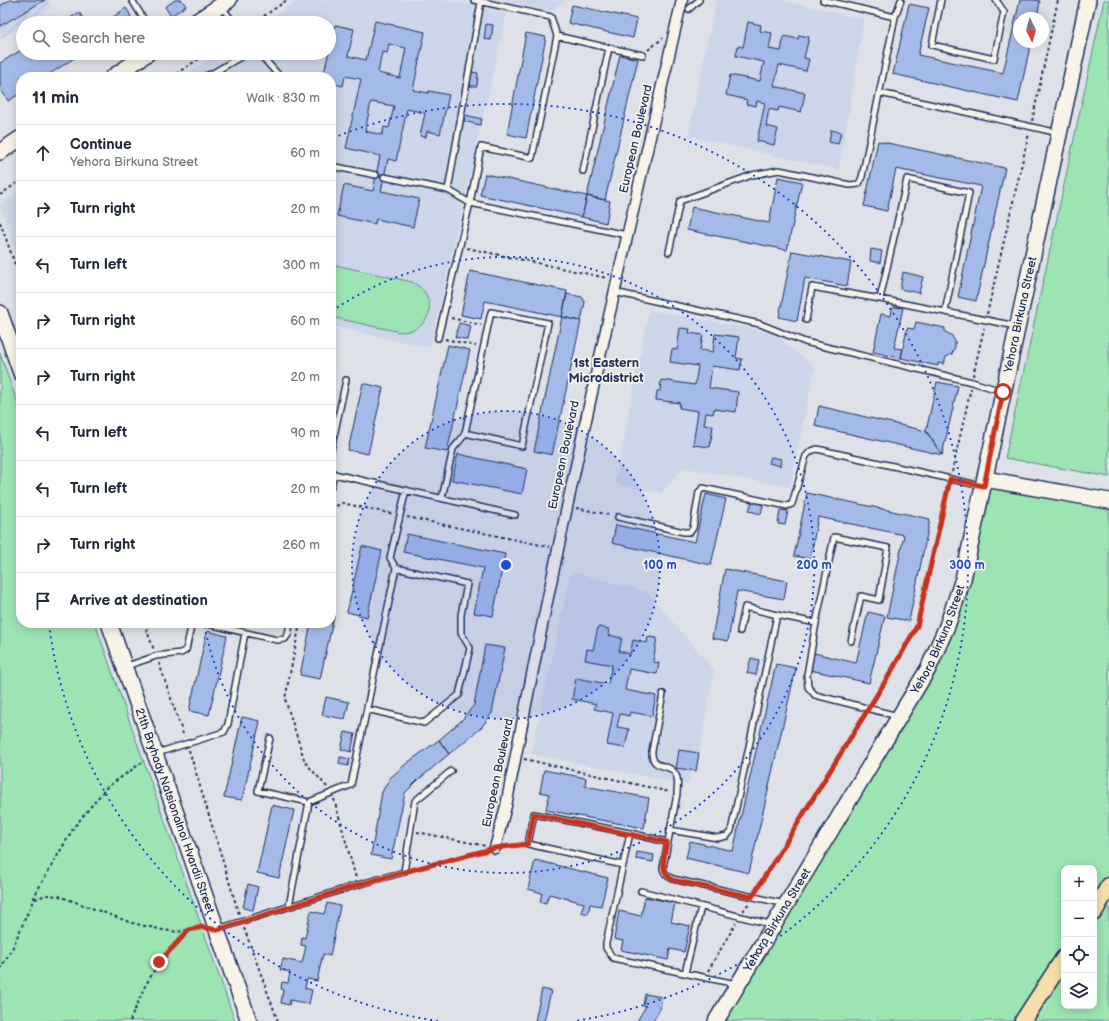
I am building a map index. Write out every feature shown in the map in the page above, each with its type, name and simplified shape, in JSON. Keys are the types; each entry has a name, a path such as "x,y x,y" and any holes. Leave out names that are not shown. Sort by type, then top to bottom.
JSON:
{"main road":[{"path":"1097,907 1109,886"},
{"path":"1023,1021 1061,963"}],"street":[{"name":"European Boulevard","path":"495,848 506,806 558,548 616,280 682,0"},
{"name":"Yehora Birkuna Street","path":"716,1021 928,669 947,626 963,579 1088,0"},
{"path":"205,16 225,3"},
{"path":"120,72 138,60"},
{"path":"0,152 16,141"},
{"path":"0,313 16,359"},
{"path":"984,482 1109,501"},
{"name":"21th Bryhady Natsionalnoi Hvardii Street","path":"111,628 249,1021"}],"lane":[{"path":"132,0 142,16"},
{"path":"438,338 470,203 481,148 532,158 557,36 551,17 474,0"},
{"path":"689,9 699,0"},
{"path":"823,0 895,17"},
{"path":"669,252 680,201 752,175 779,170 850,185 859,184 862,177 895,17 901,0"},
{"path":"941,0 932,45 994,59 1004,12 996,0"},
{"path":"448,190 481,2"},
{"path":"225,3 231,16"},
{"path":"557,36 643,55"},
{"path":"583,171 609,48"},
{"path":"215,72 235,60"},
{"path":"265,60 276,72"},
{"path":"880,93 1060,133"},
{"path":"336,167 376,175"},
{"path":"384,177 448,190 470,203 627,235"},
{"path":"880,299 906,179 969,193 945,312"},
{"path":"806,320 812,287 880,299 1017,327"},
{"path":"614,292 760,324 805,342 972,382 1003,392"},
{"path":"442,498 453,449 462,440 465,433 491,312 548,323 522,446 465,433"},
{"path":"336,427 346,380"},
{"path":"618,517 684,532 690,532 699,492 703,488 787,506 792,504 806,456 811,451 817,449 950,479 984,482"},
{"path":"336,473 515,515"},
{"path":"270,738 258,791 309,802 351,785 396,568 390,558 406,490"},
{"path":"851,641 861,596 879,600 888,548 834,537 816,623 807,675 808,687 815,695 899,716"},
{"path":"367,709 424,723 459,696 470,648 461,633 461,615 467,584 396,568"},
{"path":"740,631 745,607 816,623"},
{"path":"670,830 718,838 727,836 731,831 777,615"},
{"path":"125,667 156,656 181,653 186,650 191,628"},
{"path":"225,628 277,640 285,639 288,635 289,628"},
{"path":"155,754 224,732 228,724 246,633"},
{"path":"663,694 652,751 652,759 656,764 674,771 677,776 677,794 667,842 663,868 664,873 673,880 786,905"},
{"path":"217,930 289,906 404,872 415,800 451,770"},
{"path":"289,906 309,802"},
{"path":"623,865 528,844 534,814 667,842"},
{"path":"630,833 606,943 606,948 613,958 738,984"},
{"path":"641,891 774,925"},
{"path":"685,973 701,907"}],"path":[{"path":"264,16 287,0"},
{"path":"704,978 752,897 870,708 917,626 1058,0"},
{"path":"179,72 197,60"},
{"path":"0,195 16,184"},
{"path":"0,222 16,267"},
{"path":"460,247 616,280"},
{"path":"444,317 488,326"},
{"path":"438,338 483,348"},
{"path":"336,506 342,503 558,548"},
{"path":"567,506 618,517"},
{"path":"146,628 187,744 241,921 278,1021"},
{"path":"299,628 285,699 305,762 332,793 358,885"},
{"path":"0,969 12,949 33,900 74,827 106,788 155,754"},
{"path":"515,757 677,794"},
{"path":"410,830 495,848"},
{"path":"404,872 495,848 528,844"},
{"path":"33,900 46,895 59,896 132,923 177,932 202,927 217,930"},
{"path":"130,1021 144,988 159,962 189,930"}],"shaded area":[{"path":"0,0 48,0 52,7 38,16 16,16 16,29 0,39"},
{"path":"298,0 447,0 507,13 430,348 336,327 336,72 189,72 207,60 336,60 336,16 274,16"},
{"path":"497,0 567,0 550,11"},
{"path":"716,0 781,0 864,19 839,170 688,136"},
{"path":"16,193 16,252 0,205"},
{"path":"649,310 772,332 815,367 790,487 684,468 661,493 615,484"},
{"path":"571,572 647,592 714,670 696,771 691,771 688,785 531,754"}],"green space":[{"path":"1104,0 1109,0 1109,477 1005,458"},
{"path":"336,265 412,282 421,288 427,296 429,304 429,313 426,320 411,330 400,332 336,318"},
{"path":"0,353 16,399 16,628 97,628 235,1021 0,1021"},
{"path":"985,479 1109,501 1109,1021 716,1021 947,626"}],"building":[{"path":"10,0 45,0 0,26 0,6"},
{"path":"175,0 182,0 186,6 171,16 165,7"},
{"path":"1020,0 1040,1 1038,12 1017,12"},
{"path":"909,4 929,8 918,55 1003,73 1013,30 1013,48 1030,48 1018,102 893,74"},
{"path":"572,5 637,19 633,38 568,23"},
{"path":"126,8 131,16 114,16"},
{"path":"79,12 82,16 73,16"},
{"path":"375,21 425,32 413,90 428,93 429,91 449,95 440,134 427,131 426,137 420,136 425,113 407,109 396,161 388,159 381,191 419,199 413,227 376,219 375,224 337,216 344,185 373,191 380,156 346,148 361,79 345,76 343,86 336,84 336,72 324,72 327,60 336,60 336,25 354,29 348,56 366,60","holes":["389,44 406,48 400,78 378,73 382,52 387,53","371,102 394,106 389,128 384,127 382,135 365,131"]},
{"path":"748,22 761,25 760,31 772,33 769,49 781,51 784,36 798,39 799,35 809,37 804,58 809,59 806,71 779,65 774,86 805,93 801,112 779,107 778,111 769,109 766,126 778,129 774,145 757,141 765,103 757,101 756,106 746,104 747,100 726,95 730,75 760,81 764,62 736,56 738,46 743,47"},
{"path":"486,24 493,25 491,40 484,39"},
{"path":"526,33 546,37 526,138 507,134"},
{"path":"16,53 16,60 71,60 53,72 16,72 16,96 8,101 0,88 0,63"},
{"path":"620,55 638,59 605,200 587,196"},
{"path":"471,72 478,73 477,86 470,86"},
{"path":"465,115 482,119 480,125 464,121"},
{"path":"831,130 841,132 838,144 829,142"},
{"path":"878,141 1005,168 976,301 958,297 981,186 896,169 887,211 864,206"},
{"path":"485,174 587,196 582,217 480,195"},
{"path":"778,177 802,182 787,250 687,230 692,207 769,223"},
{"path":"587,196 610,201 606,223 582,217"},
{"path":"871,249 882,251 880,263 870,261"},
{"path":"792,251 851,262 847,286 805,278 797,321 779,317"},
{"path":"470,271 567,291 562,317 485,301 481,319 461,315"},
{"path":"903,272 923,277 919,293 900,289"},
{"path":"567,294 582,297 585,302 581,321 562,317"},
{"path":"894,307 903,308 894,348 903,349 901,358 873,352 881,314 891,316 892,309"},
{"path":"562,317 581,321 552,455 534,451"},
{"path":"916,322 945,328 945,332 951,335 955,341 955,347 952,354 946,357 944,364 938,363 938,366 901,358 907,328 914,329"},
{"path":"459,323 471,326 468,340 455,337"},
{"path":"680,328 690,329 689,333 703,335 700,350 713,352 715,334 739,337 736,358 742,359 740,370 712,366 709,388 738,392 736,412 714,409 713,414 706,413 704,425 713,426 710,447 693,445 698,411 679,408 680,403 656,400 657,391 660,391 661,380 695,385 698,366 670,362 672,349 677,350"},
{"path":"448,345 470,350 447,452 425,448"},
{"path":"937,382 958,386 942,455 926,431"},
{"path":"363,383 383,388 368,454 348,450"},
{"path":"819,406 926,431 942,455 815,426"},
{"path":"458,454 527,469 522,494 452,480"},
{"path":"771,457 781,459 780,466 769,463"},
{"path":"807,493 930,519 909,621 887,617 904,535 818,517 810,559 794,556"},
{"path":"706,494 726,499 711,565 612,543 616,525 695,542"},
{"path":"752,501 763,505 761,514 749,511"},
{"path":"780,510 788,511 785,525 778,524"},
{"path":"407,534 505,554 493,616 474,613 483,568 403,552"},
{"path":"362,546 382,551 367,617 347,612"},
{"path":"725,569 787,581 784,599 737,591 728,641 712,638"},
{"path":"868,612 885,616 869,683 810,670 814,653 856,663"},
{"path":"598,627 609,629 608,635 622,638 619,651 630,654 633,640 647,643 648,637 657,638 653,662 659,663 657,674 629,669 625,690 656,696 652,716 630,712 629,716 620,714 617,727 629,729 625,748 607,745 613,713 594,709 596,704 572,699 576,678 608,684 612,665 585,660 587,649 593,650"},
{"path":"310,628 331,628 320,679 300,675"},
{"path":"207,631 227,636 209,715 189,711"},
{"path":"485,645 505,648 492,713 481,728 449,754 439,740 462,720 474,705"},
{"path":"751,658 759,660 756,675 747,673"},
{"path":"776,664 796,668 749,873 686,858 690,841 733,851"},
{"path":"326,697 349,702 345,719 322,715"},
{"path":"242,717 260,721 242,800 224,797"},
{"path":"345,732 355,734 351,752 341,749"},
{"path":"439,740 449,754 405,793 391,859 371,855 382,792 390,778 407,763"},
{"path":"679,750 699,753 696,771 676,768"},
{"path":"340,757 350,759 348,766 339,764"},
{"path":"544,770 586,778 585,786 649,798 644,828 546,810 549,794 540,792"},
{"path":"272,805 294,810 279,878 257,873"},
{"path":"637,852 654,855 653,862 636,859"},
{"path":"535,860 608,878 601,906 590,904 588,914 581,912 584,903 549,894 546,903 540,902 542,893 528,889"},
{"path":"248,884 258,887 253,910 243,908"},
{"path":"645,897 675,903 671,922 690,926 684,952 670,949 668,960 621,950 623,941 614,939 619,911 641,916"},
{"path":"327,903 340,906 330,956 323,954 317,981 307,979 305,988 312,990 309,1004 290,1000 289,1005 281,1003 283,990 281,989 282,982 288,983 290,972 280,970 283,959 302,963 306,946 301,945 302,937 305,938 311,911 324,914"},
{"path":"542,989 551,991 544,1021 535,1021"},
{"path":"645,994 662,997 660,1009 653,1021 637,1021 646,1006 643,1005"}],"district":[{"name":"1st Eastern Microdistrict","path":"606,370"}],"route":[{"path":"159,962 189,930 202,927 217,930 241,921 404,872 495,848 528,844 534,814 667,842 663,868 664,873 668,877 673,880 752,897 891,672 917,626 950,479 984,486 1003,392"}]}
